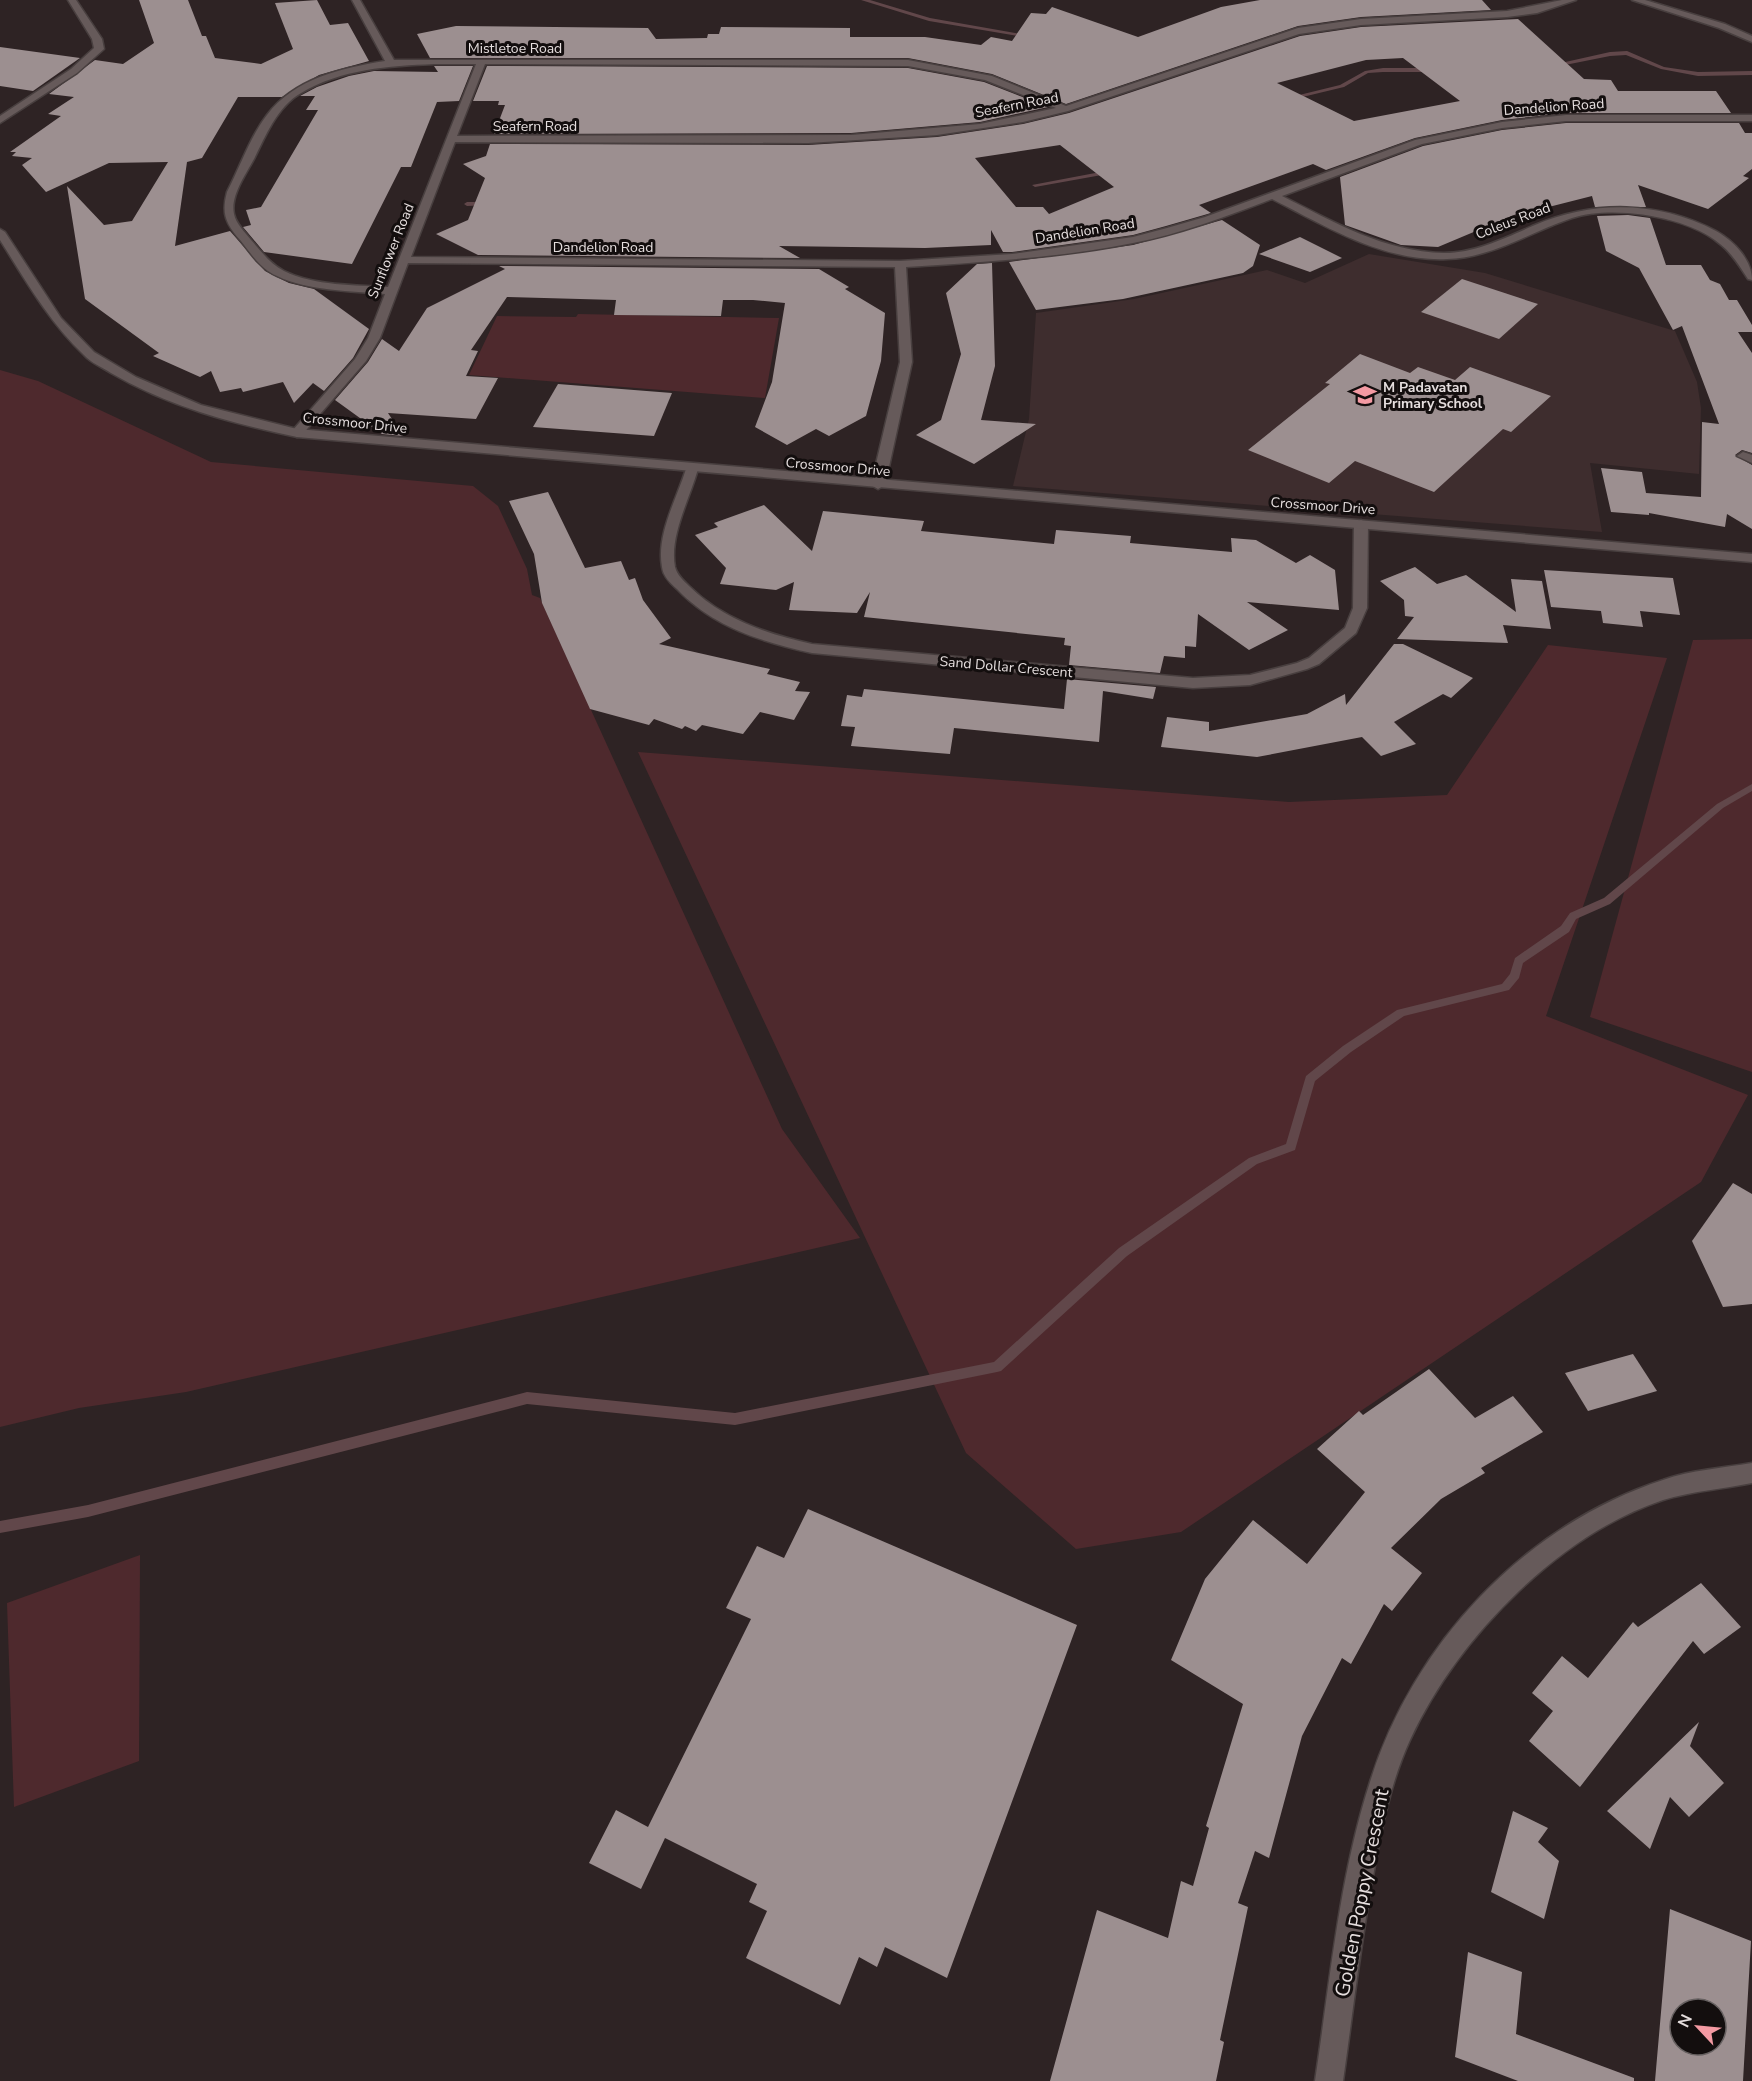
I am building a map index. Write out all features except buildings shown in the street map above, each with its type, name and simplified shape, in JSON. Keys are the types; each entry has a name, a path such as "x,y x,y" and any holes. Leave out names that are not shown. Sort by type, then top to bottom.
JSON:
{"street":[{"path":"0,120 74,71 99,49 97,39 72,0"},
{"path":"356,0 392,63"},
{"name":"Seafern Road","path":"451,139 853,139 951,131 1028,119 1065,109 1298,31 1361,22 1507,14 1537,10 1572,0"},
{"path":"1636,0 1722,26 1752,39"},
{"name":"Sunflower Road","path":"297,433 360,361 374,338 390,291 405,260 481,62"},
{"name":"Mistletoe Road","path":"390,291 328,286 281,274 265,263 233,225 228,213 232,192 256,143 281,104 295,92 335,74 392,63 908,63 955,68 999,79 1065,109"},
{"name":"Dandelion Road","path":"405,260 900,264 1012,257 1133,240 1209,219 1419,142 1502,125 1566,118 1752,118"},
{"name":"Coleus Road","path":"1274,196 1375,246 1423,255 1471,253 1575,214 1622,210 1656,215 1717,236 1734,250 1752,277"},
{"name":"Crossmoor Drive","path":"0,232 57,320 90,355 132,380 197,408 228,418 297,433 878,485 1752,558"},
{"path":"878,485 906,362 900,264"},
{"name":"Sand Dollar Crescent","path":"692,469 672,536 668,562 670,576 697,601 733,626 790,645 832,651 1181,682 1250,680 1302,666 1314,661 1352,630 1360,608 1361,524"},
{"name":"Golden Poppy Crescent","path":"1329,2081 1367,1846 1383,1780 1408,1718 1440,1664 1482,1612 1525,1568 1584,1524 1662,1490 1752,1473"}],"shaded area":[{"name":"M Padavatan Primary School","path":"1369,254 1485,273 1675,331 1697,382 1701,408 1699,474 1590,463 1602,532 1013,486 1029,419 1036,313 1134,299 1267,270 1305,283"},
{"path":"578,314 779,318 765,398 469,375 497,316 576,317"},
{"path":"0,370 38,381 211,462 473,486 498,506 527,569 532,595 540,598 782,1129 860,1238 186,1392 79,1408 0,1427"},
{"path":"1752,639 1752,1072 1590,1017 1693,640"},
{"path":"1548,645 1667,658 1546,1016 1748,1095 1701,1182 1181,1532 1076,1549 966,1453 638,752 1289,802 1447,795"},
{"path":"140,1555 139,1761 14,1807 7,1603"}],"waterway":[{"path":"864,0 929,19 1030,36"},
{"path":"1555,65 1610,54 1627,53 1663,68 1698,74 1752,73"},
{"path":"1290,98 1342,86 1367,72 1431,70"},
{"path":"1035,185 1111,172"},
{"path":"467,204 488,204"},
{"path":"0,1527 88,1511 527,1398 735,1419 997,1367 1123,1252 1253,1161 1291,1147 1310,1079 1347,1049 1401,1013 1505,987 1515,975 1519,961 1565,929 1573,916 1607,901 1720,806 1752,787"}],"place":[{"name":"M Padavatan Primary School","path":"1365,395"}]}
